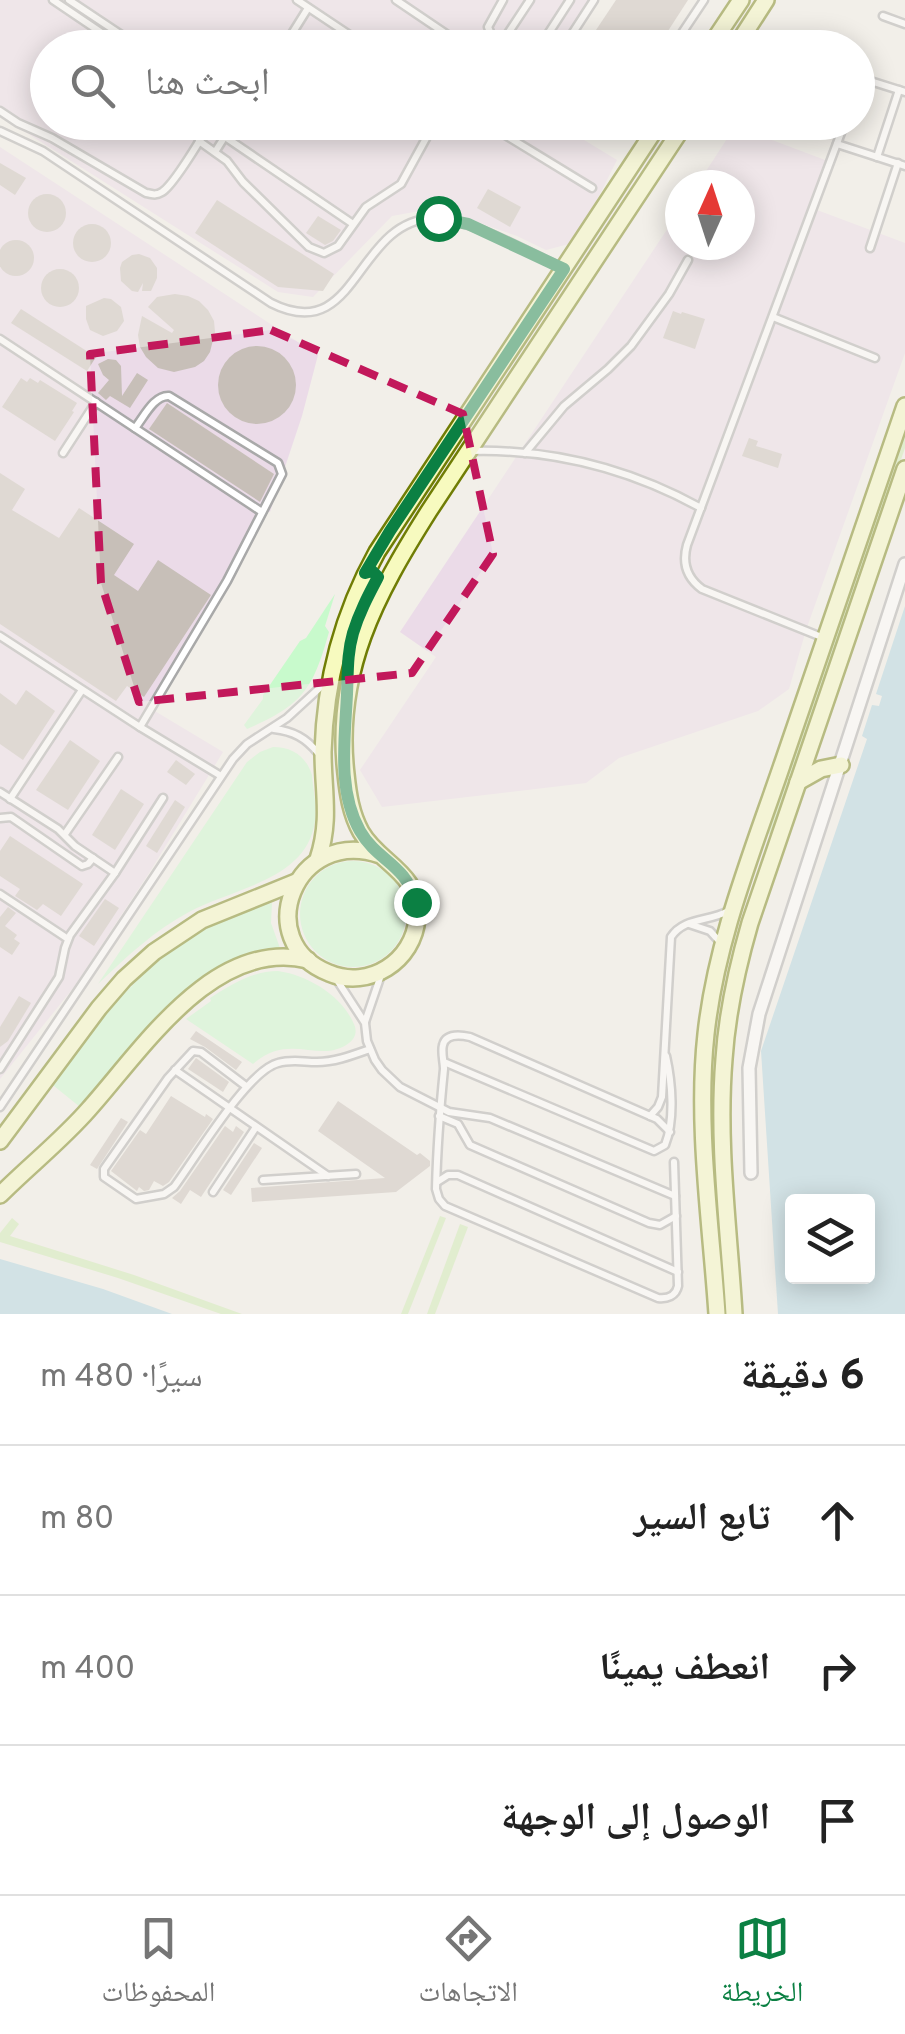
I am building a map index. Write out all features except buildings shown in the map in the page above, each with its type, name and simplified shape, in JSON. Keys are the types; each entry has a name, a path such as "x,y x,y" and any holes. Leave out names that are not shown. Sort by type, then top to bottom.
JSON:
{"main road":[{"path":"721,30 740,0"},
{"path":"746,30 766,0"},
{"path":"318,860 327,819 323,761 330,678 344,625 365,573 648,140"},
{"path":"347,694 360,642 380,592 674,140"},
{"path":"718,1314 702,1090 707,1025 722,944 905,406"},
{"path":"734,1314 724,1156 723,1075 730,1005 750,923 905,469"},
{"path":"296,882 289,902 288,923 295,943 308,960 333,975 359,978 384,970 406,950 415,932 413,892 404,874 380,856 358,828 350,807 344,748 348,659 367,595 378,577 372,571 365,573"},
{"path":"798,782 820,770 841,765"},
{"path":"750,923 752,892 763,857 761,848 755,844"},
{"path":"0,1140 99,1008 154,952 202,920 296,882 328,854 348,850 380,856"},
{"path":"0,1195 73,1126 149,1038 196,993 254,961 275,956 308,960"}],"street":[{"path":"751,1173 748,1086 754,1038 905,564"}],"lane":[{"path":"53,0 97,30"},
{"path":"69,0 114,30"},
{"path":"297,0 342,30"},
{"path":"396,0 440,30"},
{"path":"408,8 413,0"},
{"path":"489,30 503,0"},
{"path":"512,30 530,0"},
{"path":"551,30 570,0"},
{"path":"575,30 594,0"},
{"path":"684,30 704,0"},
{"path":"294,30 308,8"},
{"path":"883,16 905,24"},
{"path":"875,83 902,92 877,157"},
{"path":"0,111 30,128"},
{"path":"0,131 43,152 271,303 288,310 306,312 331,304 345,293 389,235 427,218 458,220 564,269"},
{"path":"55,140 152,195 169,186 199,141 226,161 242,182 316,251 324,253 338,246 366,207 401,184 425,140"},
{"path":"215,152 223,140"},
{"path":"229,140 353,224"},
{"path":"518,140 592,188"},
{"path":"826,638 702,589 688,573 684,559 839,140"},
{"path":"838,144 902,165 870,248"},
{"path":"525,452 564,406 631,346 688,260"},
{"path":"773,316 874,358"},
{"path":"0,339 262,512"},
{"path":"135,428 160,397 170,396 281,470 281,477 226,581 140,727"},
{"path":"62,453 96,402"},
{"path":"469,451 525,452 609,468 701,508"},
{"path":"0,636 221,776"},
{"path":"0,1107 239,751 272,729 330,678"},
{"path":"10,799 82,690"},
{"path":"272,729 297,734 323,761"},
{"path":"64,835 118,757"},
{"path":"0,792 116,873"},
{"path":"0,1069 60,974 68,939 163,798"},
{"path":"0,818 11,816 82,866 94,858"},
{"path":"0,894 68,939"},
{"path":"444,1062 649,1151 662,1148 670,1132 666,1056 670,941 676,929 734,908"},
{"path":"688,923 710,931 722,944"},
{"path":"365,1023 384,970"},
{"path":"333,975 365,1023 370,1049 390,1080 454,1121 470,1145 649,1224 660,1225 676,1216"},
{"path":"670,1132 650,1116 465,1036 446,1040 442,1050 436,1182 437,1194 446,1206 658,1298 667,1298 676,1292 678,1272 674,1162"},
{"path":"247,1087 198,1051 191,1052 104,1170 104,1177 138,1199 171,1190 261,1070 293,1060 331,1061 370,1049"},
{"path":"650,1116 662,1098 666,1056"},
{"path":"175,1070 328,1176"},
{"path":"439,1112 490,1118 675,1196"},
{"path":"461,1128 468,1115"},
{"path":"213,1192 256,1127"},
{"path":"263,1180 356,1174"},
{"path":"436,1182 448,1174 458,1175 678,1272"}],"highlighted area":[{"path":"271,330 463,414 493,554 412,673 139,702 101,583 90,354"}],"shaded area":[{"path":"0,0 592,0 572,30 30,30 30,135 0,116"},
{"path":"38,140 584,140 617,160 584,226 569,244 546,250 436,208 392,216 313,297 278,292"},
{"path":"726,140 772,140 833,163 817,210 905,243 905,353 806,630 789,689 758,711 619,758 586,783 382,807 360,770 436,657 400,632 665,233 665,260 755,260 755,170 707,170"},
{"path":"0,147 318,355 270,512 266,510 208,621 153,710 223,752 74,987 0,1079"}],"green space":[{"path":"905,429 905,448 772,835 767,833"},
{"path":"335,594 325,626 329,632 311,681 281,712 247,729 244,725 263,695"},
{"path":"273,747 297,754 312,775 315,821 309,841 298,857 265,880 176,919 98,984 247,762"},
{"path":"353,861 373,865 391,876 402,894 406,914 402,934 391,952 373,963 353,967 333,963 315,952 304,934 300,914 304,894 315,876 333,865"},
{"path":"272,903 271,923 280,948 250,953 194,985 143,1033 80,1107 49,1082 120,998 173,950 235,914"},
{"path":"278,971 311,982 332,995 348,1012 355,1027 352,1041 327,1051 280,1050 253,1064 186,1019 234,984 259,973"},
{"path":"440,1216 446,1218 408,1314 401,1314"},
{"path":"12,1218 19,1224 10,1236 242,1314 221,1314 0,1242 0,1233"},
{"path":"460,1224 468,1227 435,1314 427,1314"}],"water":[{"path":"905,606 905,1314 778,1314 761,1051 867,739 862,736 872,705 879,706 882,696 876,694"},
{"path":"0,1259 103,1289 172,1314 0,1314"}],"route":[{"path":"416,902 404,874 380,856 358,828 348,795 344,748 348,659 357,621 378,577 372,571 365,573 564,269 468,224 438,218"}]}
